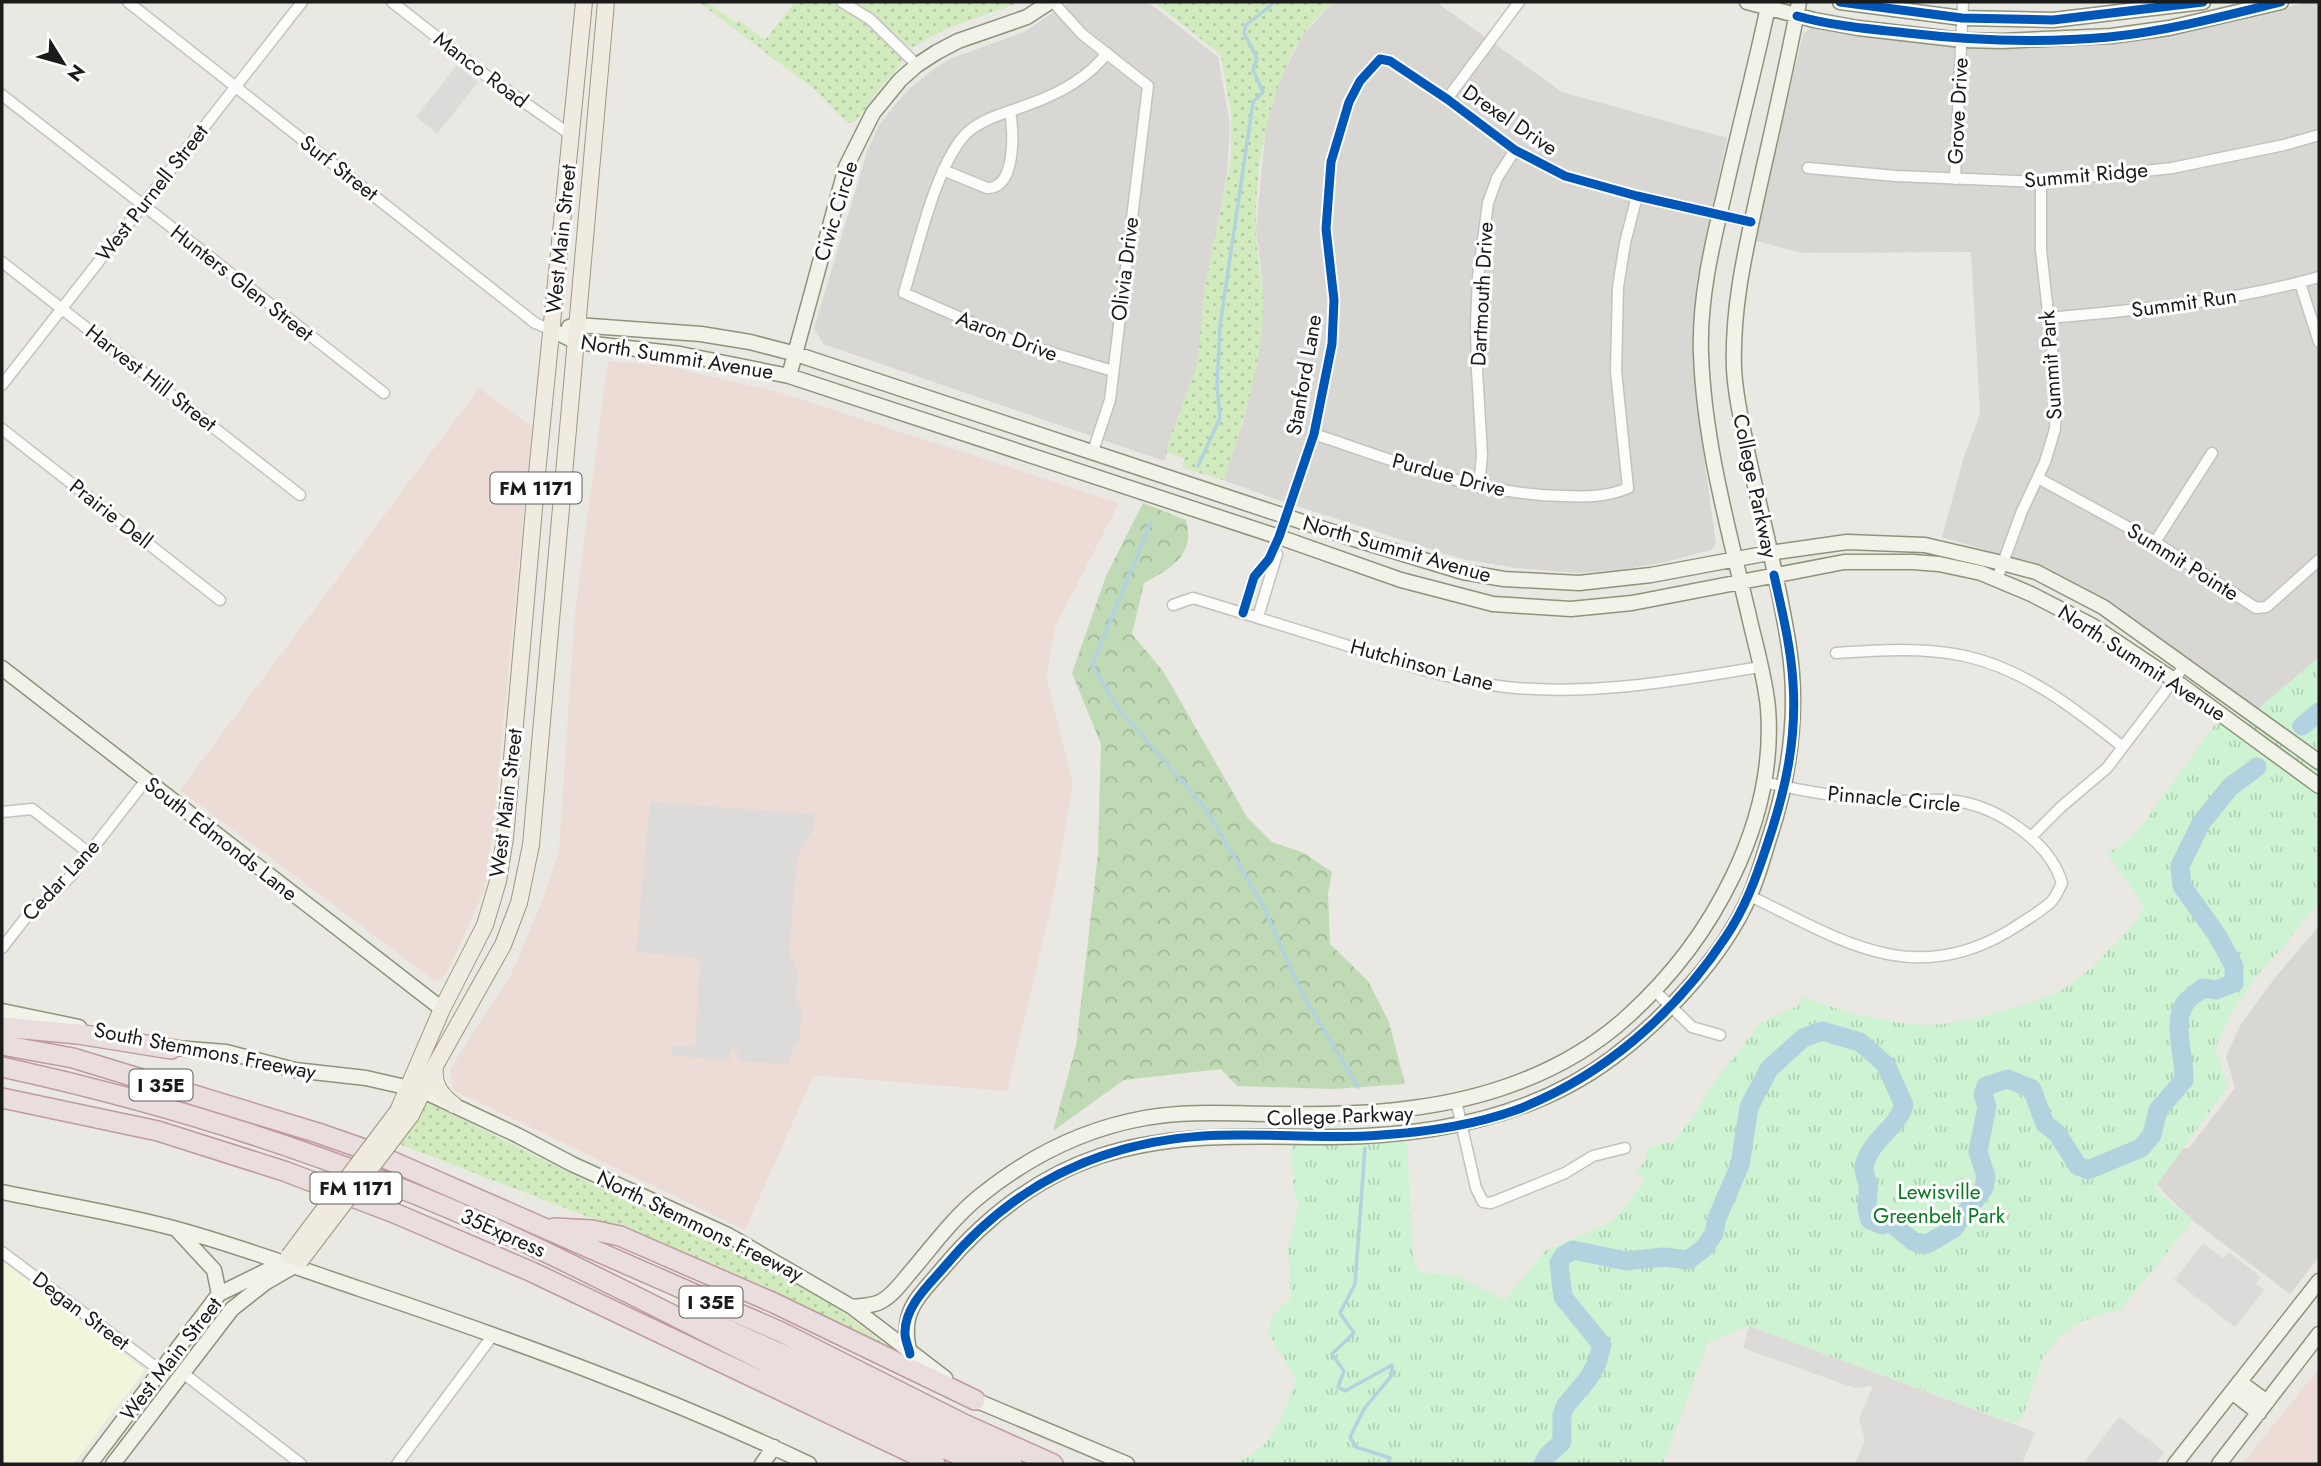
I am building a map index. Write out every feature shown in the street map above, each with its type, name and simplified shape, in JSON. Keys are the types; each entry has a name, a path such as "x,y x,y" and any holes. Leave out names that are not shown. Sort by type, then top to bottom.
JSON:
{"highway":[{"path":"2,1027 78,1034 171,1049"},
{"name":"South Stemmons Freeway","path":"2,1045 73,1059 318,1133 365,1149 545,1228"},
{"name":"35Express","path":"2,1067 153,1103 294,1149 398,1187 534,1247 779,1370 979,1464"},
{"name":"I 35E","path":"2,1098 158,1131 284,1171 391,1212 520,1266 935,1464"},
{"path":"545,1228 592,1230 620,1236 774,1303 975,1399"},
{"name":"I 35E","path":"545,1228 781,1332 1053,1464"},
{"path":"636,1298 702,1318 875,1396 973,1447 1012,1464"},
{"path":"877,1437 907,1464"}],"main road":[{"name":"West Main Street","path":"113,1464 236,1305 292,1261 405,1113 416,1089 442,1009 486,921 498,881 505,838 584,2"},
{"name":"West Main Street","path":"416,1089 436,1064 494,964 517,911 531,845 606,2"},
{"name":"Civic Circle","path":"789,376 846,167 873,113 900,80 917,65 958,41 1027,17 1051,2"},
{"path":"1747,2 1798,9 1858,28 1962,40 2015,41 2111,36 2169,28 2281,2"},
{"path":"1840,2 1962,18 2053,20 2203,2"},
{"name":"College Parkway","path":"852,1307 876,1305 891,1294 958,1215 1039,1155 1078,1136 1148,1118 1240,1113 1351,1115 1407,1109 1456,1101 1503,1088 1557,1065 1625,1020 1695,941 1748,840 1768,756 1768,715 1705,411 1701,352 1709,260 1768,5"},
{"name":"College Parkway","path":"911,1354 905,1334 908,1317 915,1302 979,1228 1010,1202 1033,1188 1097,1157 1125,1149 1202,1136 1377,1136 1463,1124 1514,1110 1587,1075 1629,1045 1671,1007 1719,947 1750,896 1785,787 1793,738 1793,684 1788,644 1738,402 1734,370 1739,278 1798,9"},
{"name":"North Summit Avenue","path":"552,330 578,325 701,334 796,354 1463,572 1532,582 1579,583 1651,575 1769,553 1847,542 1925,545 2003,563 2036,572 2103,607 2319,762"},
{"name":"North Summit Avenue","path":"552,330 576,342 680,354 789,376 1279,537 1401,580 1493,604 1571,609 1632,603 1844,562 1939,564 1997,579 2094,626 2174,680 2319,786"},
{"path":"1093,451 1099,479"},
{"name":"South Edmonds Lane","path":"2,668 442,1009"},
{"path":"510,786 537,789"},
{"name":"South Stemmons Freeway","path":"2,1011 171,1049 226,1052 295,1070 366,1078 416,1089"},
{"path":"436,1064 435,1084 443,1096 454,1105"},
{"name":"North Stemmons Freeway","path":"416,1089 728,1235 852,1307 911,1354 975,1399 1127,1464"},
{"path":"1288,1114 1288,1136"},
{"path":"1020,1168 1033,1188"},
{"path":"2,1192 176,1229 292,1261 614,1380 809,1464"},
{"path":"176,1229 214,1270 219,1294"},
{"name":"West Main Street","path":"90,1464 219,1294 292,1261"},
{"path":"2175,1464 2319,1281"},
{"path":"183,1373 181,1363 193,1330"},
{"path":"2219,1464 2319,1334"},
{"path":"2236,1387 2263,1408"},
{"path":"761,1464 774,1447"}],"street":[{"name":"Surf Street","path":"128,2 536,323 552,330"},
{"name":"West Purnell Street","path":"2,385 302,2"},
{"name":"Manco Road","path":"392,2 488,77 571,135"},
{"path":"842,2 870,19 917,65"},
{"path":"1010,111 1012,136 1008,173 1002,184 987,188 943,170 957,144 971,130 993,117 1070,85 1107,53 1072,24 1051,2"},
{"path":"1447,99 1519,2"},
{"name":"Grove Drive","path":"1955,179 1962,2"},
{"name":"Olivia Drive","path":"1093,451 1107,412 1148,86 1107,53"},
{"name":"Drexel Drive","path":"1380,59 1390,61 1447,99 1516,150 1565,176 1637,196 1751,222"},
{"name":"Stanford Lane","path":"1243,613 1254,578 1269,559 1279,537 1314,434 1332,344 1334,300 1326,229 1331,162 1349,102 1360,81 1380,59"},
{"name":"Hunters Glen Street","path":"2,95 384,393"},
{"name":"Summit Ridge","path":"1808,168 1955,179 2041,182 2172,168 2319,135"},
{"name":"Dartmouth Drive","path":"1479,486 1482,455 1476,359 1478,277 1488,203 1497,178 1516,150"},
{"name":"Aaron Drive","path":"943,170 904,293 1016,342 1113,372"},
{"name":"Summit Park","path":"1997,579 2022,511 2052,445 2057,413 2041,250 2041,182"},
{"name":"Purdue Drive","path":"1314,434 1479,486 1530,496 1591,497 1628,488 1616,371 1618,287 1625,243 1637,196"},
{"name":"Harvest Hill Street","path":"2,262 300,495"},
{"name":"Summit Run","path":"2048,318 2122,312 2236,296 2319,277"},
{"path":"2300,283 2319,342"},
{"name":"Prairie Dell","path":"2,429 220,600"},
{"path":"2155,542 2212,453"},
{"name":"Summit Pointe","path":"2038,478 2155,542 2256,608 2266,607 2319,560"},
{"name":"Stanford Lane","path":"1258,617 1277,556 1279,537"},
{"name":"Hutchinson Lane","path":"1173,605 1193,598 1398,663 1506,687 1574,690 1616,687 1760,667"},
{"path":"1836,653 1908,650 1967,656 2002,668 2074,708 2123,747"},
{"path":"2031,837 2061,807 2096,780 2185,665"},
{"name":"Cedar Lane","path":"2,948 34,907 52,895 89,853 146,780"},
{"name":"Pinnacle Circle","path":"1750,896 1867,950 1914,958 1949,954 1988,943 2053,900 2062,883 2059,872 2031,837 1997,815 1958,801 1887,802 1763,782"},
{"path":"2,812 32,809 89,853"},
{"path":"1654,990 1692,1027 1720,1035"},
{"path":"1456,1101 1476,1188 1483,1202 1491,1203 1565,1173 1592,1156 1625,1148"},
{"name":"Degan Street","path":"2,1252 161,1371"},
{"path":"397,1464 492,1335"},
{"path":"183,1373 301,1464"}],"shaded area":[{"path":"1069,2 1148,2 1218,57 1230,124 1227,175 1209,267 1198,370 1164,461 823,344 814,328 867,152 878,127 893,107 908,90 952,58 1024,32"},
{"path":"1333,2 1436,2 1562,92 1727,138 1696,286 1695,391 1716,544 1711,550 1666,562 1619,570 1577,573 1516,568 1462,559 1223,480 1245,416 1263,313 1256,229 1266,125 1279,82 1302,36"},
{"path":"2306,2 2319,2 2319,657 2258,710 2085,588 2028,563 1942,537 1963,460 1980,413 1971,252 1802,253 1753,240 1803,34 1813,26 1832,32 1930,44 2023,49 2102,45 2233,22"},
{"path":"457,65 478,82 437,134 416,117"},
{"path":"608,361 666,366 778,392 1119,503 1055,627 1046,677 1073,785 1052,903 1007,1091 814,1075 745,1230 453,1090 450,1069 511,975 543,899 559,851 575,610"},
{"path":"479,388 532,427 493,830 484,891 451,964 442,978 435,981 180,790"},
{"path":"650,802 814,814 813,831 797,858 789,953 798,971 796,998 802,1010 799,1042 790,1056 789,1064 738,1061 739,1051 731,1050 729,1061 671,1055 672,1046 695,1047 700,958 636,952"},
{"path":"2319,926 2319,1257 2290,1294 2196,1223 2165,1194 2148,1172 2170,1148 2189,1148 2235,1088 2226,1056 2241,1024 2274,979"},
{"path":"2203,1243 2223,1258 2229,1252 2261,1277 2256,1283 2264,1290 2235,1327 2174,1280"},
{"path":"2,1261 145,1370 73,1464 2,1464"},
{"path":"1749,1326 2035,1432 2022,1464 1855,1464 1865,1440 1859,1419 1873,1386 1854,1388 1743,1348"},
{"path":"2319,1368 2319,1464 2242,1464"},
{"path":"2119,1417 2165,1452 2155,1464 2083,1464"}],"green space":[{"path":"699,2 707,2 736,23 739,20 765,40 795,2 831,2 859,18 902,57 902,63 857,120 848,123 814,89"},
{"path":"857,2 1020,2 943,30 911,48"},
{"path":"1154,2 1333,2 1308,28 1290,59 1280,81 1266,130 1256,204 1256,239 1263,303 1261,335 1249,398 1223,480 1183,468 1184,458 1165,452 1197,365 1205,285 1231,159 1231,114 1221,55"},
{"path":"1143,503 1186,520 1188,532 1187,543 1179,559 1144,583 1132,634 1163,671 1247,817 1272,842 1304,853 1332,872 1328,893 1330,944 1368,981 1389,1022 1405,1084 1333,1089 1237,1086 1221,1069 1124,1080 1053,1131 1076,1046 1098,854 1101,744 1072,673 1106,576"},
{"name":"Lewisville Greenbelt Park","path":"2319,657 2319,901 2263,968 2231,1013 2215,1049 2228,1086 2154,1189 2192,1219 2187,1228 2121,1309 2082,1321 2061,1335 2043,1357 2022,1418 2013,1423 1749,1326 1708,1342 1663,1464 1229,1464 1256,1451 1274,1432 1296,1380 1268,1332 1273,1314 1291,1298 1288,1248 1299,1204 1294,1192 1291,1148 1295,1143 1366,1144 1407,1141 1415,1264 1421,1273 1455,1275 1505,1300 1545,1251 1613,1221 1647,1179 1634,1173 1645,1161 1648,1148 1673,1142 1694,1116 1707,1092 1761,1022 1798,1006 1804,996 1865,1016 1899,1023 1929,1025 1960,1021 2020,1006 2056,993 2079,978 2130,927 2144,905 2107,854 2132,836 2143,824 2219,719 2237,732 2264,704"},
{"path":"409,1093 598,1187 794,1279 821,1295 890,1349 698,1259 394,1142"}],"waterway":[{"path":"1198,466 1220,418 1217,385 1220,326 1253,102 1263,92 1253,70 1257,58 1244,33 1246,25 1275,2"},
{"path":"1151,522 1092,665 1118,708 1206,809 1262,904 1303,995 1358,1087"},
{"path":"2302,726 2319,712"},
{"path":"1543,1464 1562,1442 1562,1415 1566,1405 1588,1379 1597,1363 1602,1345 1563,1297 1559,1263 1563,1256 1573,1250 1626,1261 1663,1257 1688,1260 1703,1249 1714,1234 1717,1218 1740,1165 1749,1107 1769,1069 1803,1038 1822,1031 1860,1042 1886,1065 1904,1105 1896,1121 1867,1157 1864,1166 1868,1184 1867,1210 1870,1220 1882,1225 1890,1222 1914,1242 1927,1244 1953,1229 1984,1188 1986,1177 1978,1151 1987,1107 1983,1094 1986,1086 2008,1079 2032,1089 2045,1124 2057,1133 2078,1166 2088,1170 2141,1148 2152,1135 2158,1110 2184,1080 2179,1029 2186,1002 2203,988 2216,990 2234,983 2234,966 2217,935 2182,886 2180,866 2201,823 2230,787 2257,767"},
{"path":"1365,1148 1355,1284 1340,1313 1354,1333 1332,1354 1344,1371 1338,1387 1345,1391 1392,1365 1392,1375 1364,1409 1350,1437 1356,1447 1390,1458 1388,1464"}],"cycle path":[{"path":"1840,2 1962,18 2053,20 2203,2"},
{"path":"1797,16 1852,27 1932,36 2058,40 2152,31 2281,2"},
{"path":"1243,613 1254,577 1269,559 1279,537 1314,434 1332,344 1334,300 1326,229 1331,162 1349,102 1360,81 1380,59 1390,61 1447,99 1515,150 1565,176 1637,196 1751,222"},
{"path":"910,1354 905,1336 906,1324 913,1305 926,1288 972,1237 1000,1212 1061,1173 1128,1148 1165,1140 1225,1135 1381,1135 1432,1130 1484,1120 1516,1110 1578,1080 1634,1040 1659,1018 1705,966 1738,916 1759,869 1779,805 1791,745 1794,704 1786,629 1774,575"}]}
